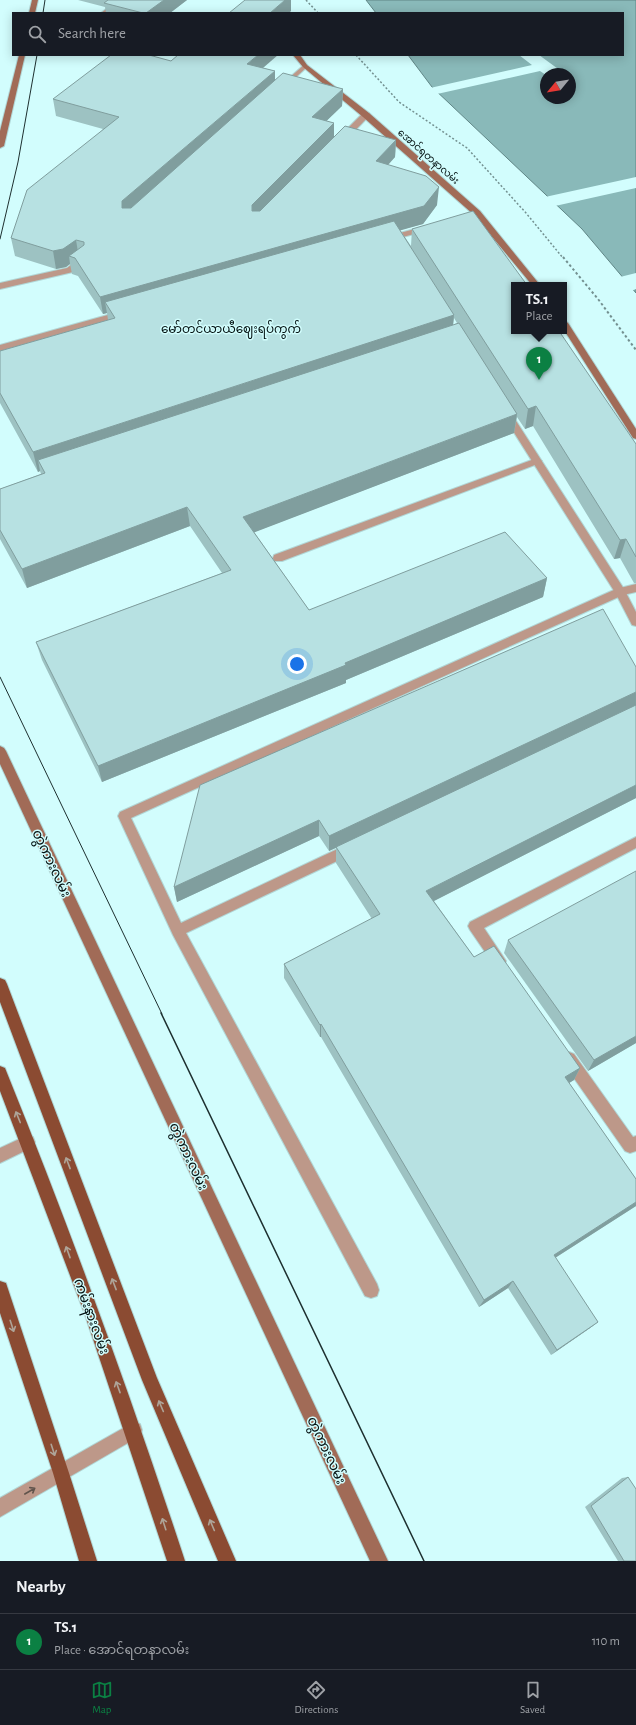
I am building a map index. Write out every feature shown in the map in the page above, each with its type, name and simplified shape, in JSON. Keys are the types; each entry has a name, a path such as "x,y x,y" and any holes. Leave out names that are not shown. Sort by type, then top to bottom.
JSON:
{"main road":[{"path":"32,12 35,0"},
{"path":"0,146 22,56"},
{"name":"အောင်ရတနာလမ်း","path":"297,56 305,66 366,115 474,214 533,282"},
{"path":"567,328 636,436"},
{"name":"တွဲကားလမ်း","path":"0,751 379,1561"},
{"path":"0,984 150,1380 227,1561"},
{"name":"ကမ်းနားလမ်း","path":"0,1073 28,1142 134,1430 176,1561"},
{"path":"0,1289 61,1473 88,1561"}],"street":[{"path":"105,12 122,0"},
{"path":"275,92 305,66"},
{"path":"339,142 366,115"},
{"path":"381,241 398,240 433,226"},
{"path":"0,286 70,270 82,261"},
{"path":"0,348 130,311"},
{"path":"500,402 620,592 636,622"},
{"path":"278,558 537,461"},
{"path":"371,1290 178,931 124,816 620,592 636,588"},
{"path":"178,931 364,842"},
{"path":"507,971 475,926 636,842"},
{"path":"561,1049 630,1146 636,1143"},
{"path":"0,1156 28,1142"},
{"path":"0,1508 134,1430"}],"path":[{"path":"306,0 317,12"},
{"path":"357,56 399,102 467,148 526,213 598,299 636,350"}],"water":[{"path":"366,0 636,0 636,293 582,229 432,87 409,56 624,56 624,12 375,12"}],"pier":[{"path":"520,56 540,56 557,68 540,68 540,71 437,94 430,88 532,65"},
{"path":"636,177 636,188 555,206 545,197"},
{"path":"636,273 636,289 631,291 620,277"}],"building":[{"path":"108,0 164,0 147,12 139,12 104,3"},
{"path":"245,0 285,0 271,12 230,12"},
{"path":"110,56 153,56 171,61 177,56 257,56 247,64 275,71 122,201 122,208 131,208 283,73 343,89 312,117 334,123 252,205 252,211 260,211 345,126 396,140 376,161 426,176 439,187 424,206 100,297 75,258 69,256 84,245 84,242 76,240 63,249 53,251 11,238 27,190 119,117 53,99"},
{"path":"473,211 525,282 511,282 511,334 561,334 636,444 636,557 626,539 620,540 536,406 528,409 412,229"},
{"path":"394,221 454,315 33,452 0,393 0,351 115,318 105,302"},
{"path":"459,323 517,414 243,517 309,610 505,532 547,578 345,663 346,665 98,766 36,642 231,570 187,507 22,569 0,530 0,489 45,473 38,460"},
{"path":"603,609 636,667 636,692 329,836 319,820 174,887 200,785"},
{"path":"636,705 636,785 426,891 474,957 494,946 580,1068 565,1077 636,1179 636,1202 554,1255 598,1322 557,1350 513,1281 484,1300 284,964 380,914 336,847"},
{"path":"636,871 636,1036 594,1060 508,940"},
{"path":"628,1477 636,1489 636,1561 624,1561 591,1506"}],"tram line":[{"path":"43,12 45,0"},
{"path":"0,239 18,162 37,56"},
{"path":"0,677 162,1014"},
{"path":"161,1013 424,1561"}],"place":[{"name":"TS.1","path":"539,380"}],"district":[{"name":"မော်တင်ယာယီဈေးရပ်ကွက်","path":"231,329"}]}
